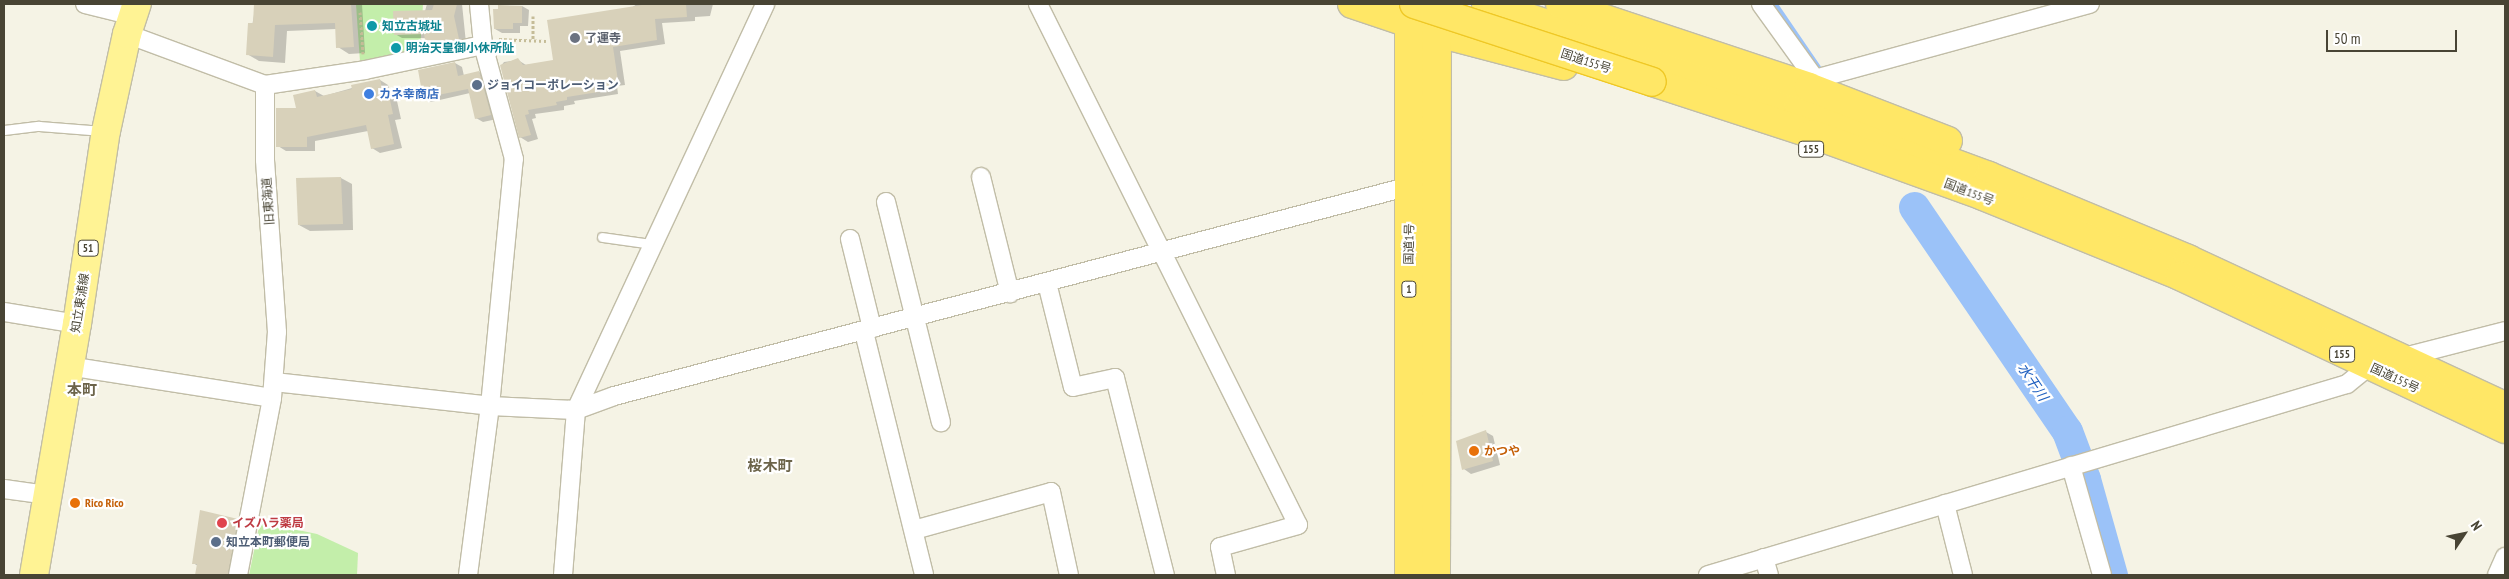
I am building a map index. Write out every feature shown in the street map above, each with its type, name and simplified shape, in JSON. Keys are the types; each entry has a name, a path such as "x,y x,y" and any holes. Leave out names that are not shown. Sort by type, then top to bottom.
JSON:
{"highway":[{"name":"155","path":"1352,4 1411,10 1438,33 1573,68 1823,153 2105,260 2184,268"},
{"path":"1436,575 1437,4"},
{"name":"国道155号","path":"1486,4 1866,154 2184,268 2404,357 2505,406"},
{"name":"155","path":"1560,4 1812,83 2082,196 2115,211 2184,268"},
{"name":"国道155号","path":"1411,10 1657,72"},
{"name":"国道1号","path":"1409,575 1411,10"},
{"name":"国道155号","path":"2184,268 2369,366 2505,429"}],"main road":[{"name":"知立東浦線","path":"34,575 68,366 77,324 106,131 132,18"}],"street":[{"path":"85,4 132,18 265,86 365,70 483,42"},
{"path":"468,575 490,406 514,159 483,42 479,4"},
{"path":"563,575 576,410 765,4"},
{"path":"1038,4 1160,252 1298,525 1220,547 1226,575"},
{"path":"1761,4 1812,83 2090,4"},
{"name":"旧東海道","path":"238,575 273,390 277,332 265,160 265,86"},
{"path":"981,177 1010,293"},
{"path":"68,366 273,390 490,406 576,410 614,396 1410,186"},
{"path":"886,202 941,422"},
{"path":"850,239 868,330 924,575"},
{"path":"1047,283 1074,387 1115,378 1165,575"},
{"path":"4,312 77,324"},
{"path":"2404,357 2505,331"},
{"path":"1708,575 1766,567 1945,504 2346,384 2369,366"},
{"path":"2071,466 2102,575"},
{"path":"4,489 47,495"},
{"path":"914,530 1051,492 1069,575"},
{"path":"1945,504 1963,575"},
{"path":"2497,575 2505,557"}],"lane":[{"path":"4,130 39,126 106,131"},
{"path":"602,237 652,244"}],"path":[{"path":"360,12 365,70"},
{"path":"533,16 533,40"},
{"path":"483,42 546,41"}],"green space":[{"path":"356,4 423,4 420,50 360,62"},
{"path":"260,522 317,534 358,553 357,575 249,575"}],"building":[{"path":"254,4 351,4 354,47 336,48 335,23 275,25 273,57 246,55 248,23 253,23"},
{"path":"434,4 457,4 454,16 459,39 426,46 424,34 394,35 393,11 432,10"},
{"path":"648,4 686,4 687,17 655,19 657,40 613,47 618,81 610,82 611,90 567,97 567,100 556,102 557,105 528,110 529,114 525,115 531,135 519,138 500,65 518,58 523,65 553,60 547,20"},
{"path":"498,5 522,6 522,23 513,23 513,29 494,29 493,9 498,9"},
{"path":"455,62 458,76 479,71 491,115 475,119 468,89 423,98 418,70"},
{"path":"380,79 384,96 389,95 393,114 388,115 394,144 371,149 366,125 307,137 307,147 276,147 276,108 296,108 293,95 315,90 317,97 352,89 351,85"},
{"path":"341,177 343,224 298,225 296,178"},
{"name":"かつや","path":"1486,430 1493,461 1462,470 1456,441"},
{"path":"200,510 238,519 228,575 195,575 197,564 192,564"}],"waterway":[{"name":"水干川","path":"1775,4 1818,67"},
{"name":"水干川","path":"1914,207 2067,431 2085,479 2112,575"}],"place":[{"name":"知立古城址","path":"372,26"},
{"name":"了運寺","path":"575,38"},
{"name":"明治天皇御小休所阯","path":"396,48"},
{"name":"ジョイコーポレーション","path":"477,85"},
{"name":"カネ幸商店","path":"369,94"},
{"name":"かつや","path":"1474,451"},
{"name":"Rico Rico","path":"75,503"},
{"name":"イズハラ薬局","path":"222,523"},
{"name":"知立本町郵便局","path":"216,542"}],"district":[{"name":"本町","path":"82,390"},
{"name":"桜木町","path":"770,466"}]}
